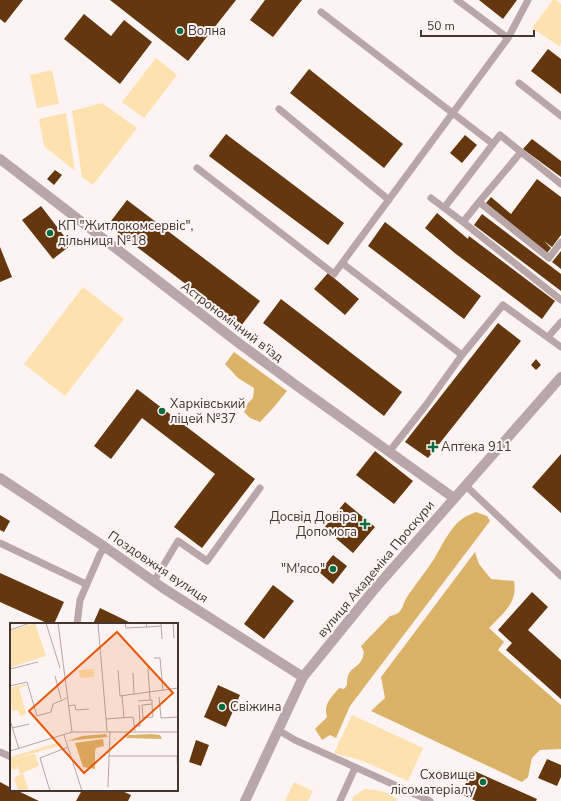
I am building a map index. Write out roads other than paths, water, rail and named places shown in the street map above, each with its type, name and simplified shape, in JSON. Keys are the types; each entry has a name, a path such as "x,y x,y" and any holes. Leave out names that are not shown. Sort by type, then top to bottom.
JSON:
{"street":[{"name":"Астрономічний в'їзд","path":"0,159 240,344 454,498"},
{"name":"вулиця Академіка Проскури","path":"245,801 303,677 372,592 561,377"},
{"name":"Поздовжня вулиця","path":"0,478 154,581 303,677"}],"lane":[{"path":"457,0 508,38"},
{"path":"197,168 334,274 508,38 528,0"},
{"path":"321,12 493,144"},
{"path":"519,83 561,116"},
{"path":"279,109 389,200"},
{"path":"444,208 500,135 561,184"},
{"path":"463,222 521,152"},
{"path":"431,198 561,300"},
{"path":"479,202 549,258 561,242"},
{"path":"342,263 462,355"},
{"path":"389,452 426,405 462,355 502,305 561,347"},
{"path":"548,337 561,322"},
{"path":"465,486 561,576"},
{"path":"154,581 178,540 207,560 260,488"},
{"path":"0,543 86,584"},
{"path":"77,623 80,600 100,554 105,547"},
{"path":"278,730 295,740 430,801"},
{"path":"0,752 10,757"},
{"path":"340,801 355,768"}],"place":[{"name":"Волна","path":"180,31"},
{"name":"КП \"Житлокомсервіс\", дільниця №18","path":"50,233"},
{"name":"Харківський ліцей №37","path":"162,411"},
{"name":"Аптека 911","path":"433,447"},
{"name":"Досвід Довіра Допомога","path":"365,524"},
{"name":"\"М'ясо\"","path":"333,569"},
{"name":"Свіжина","path":"222,707"},
{"name":"Сховище лісоматеріалу","path":"483,782"}]}
